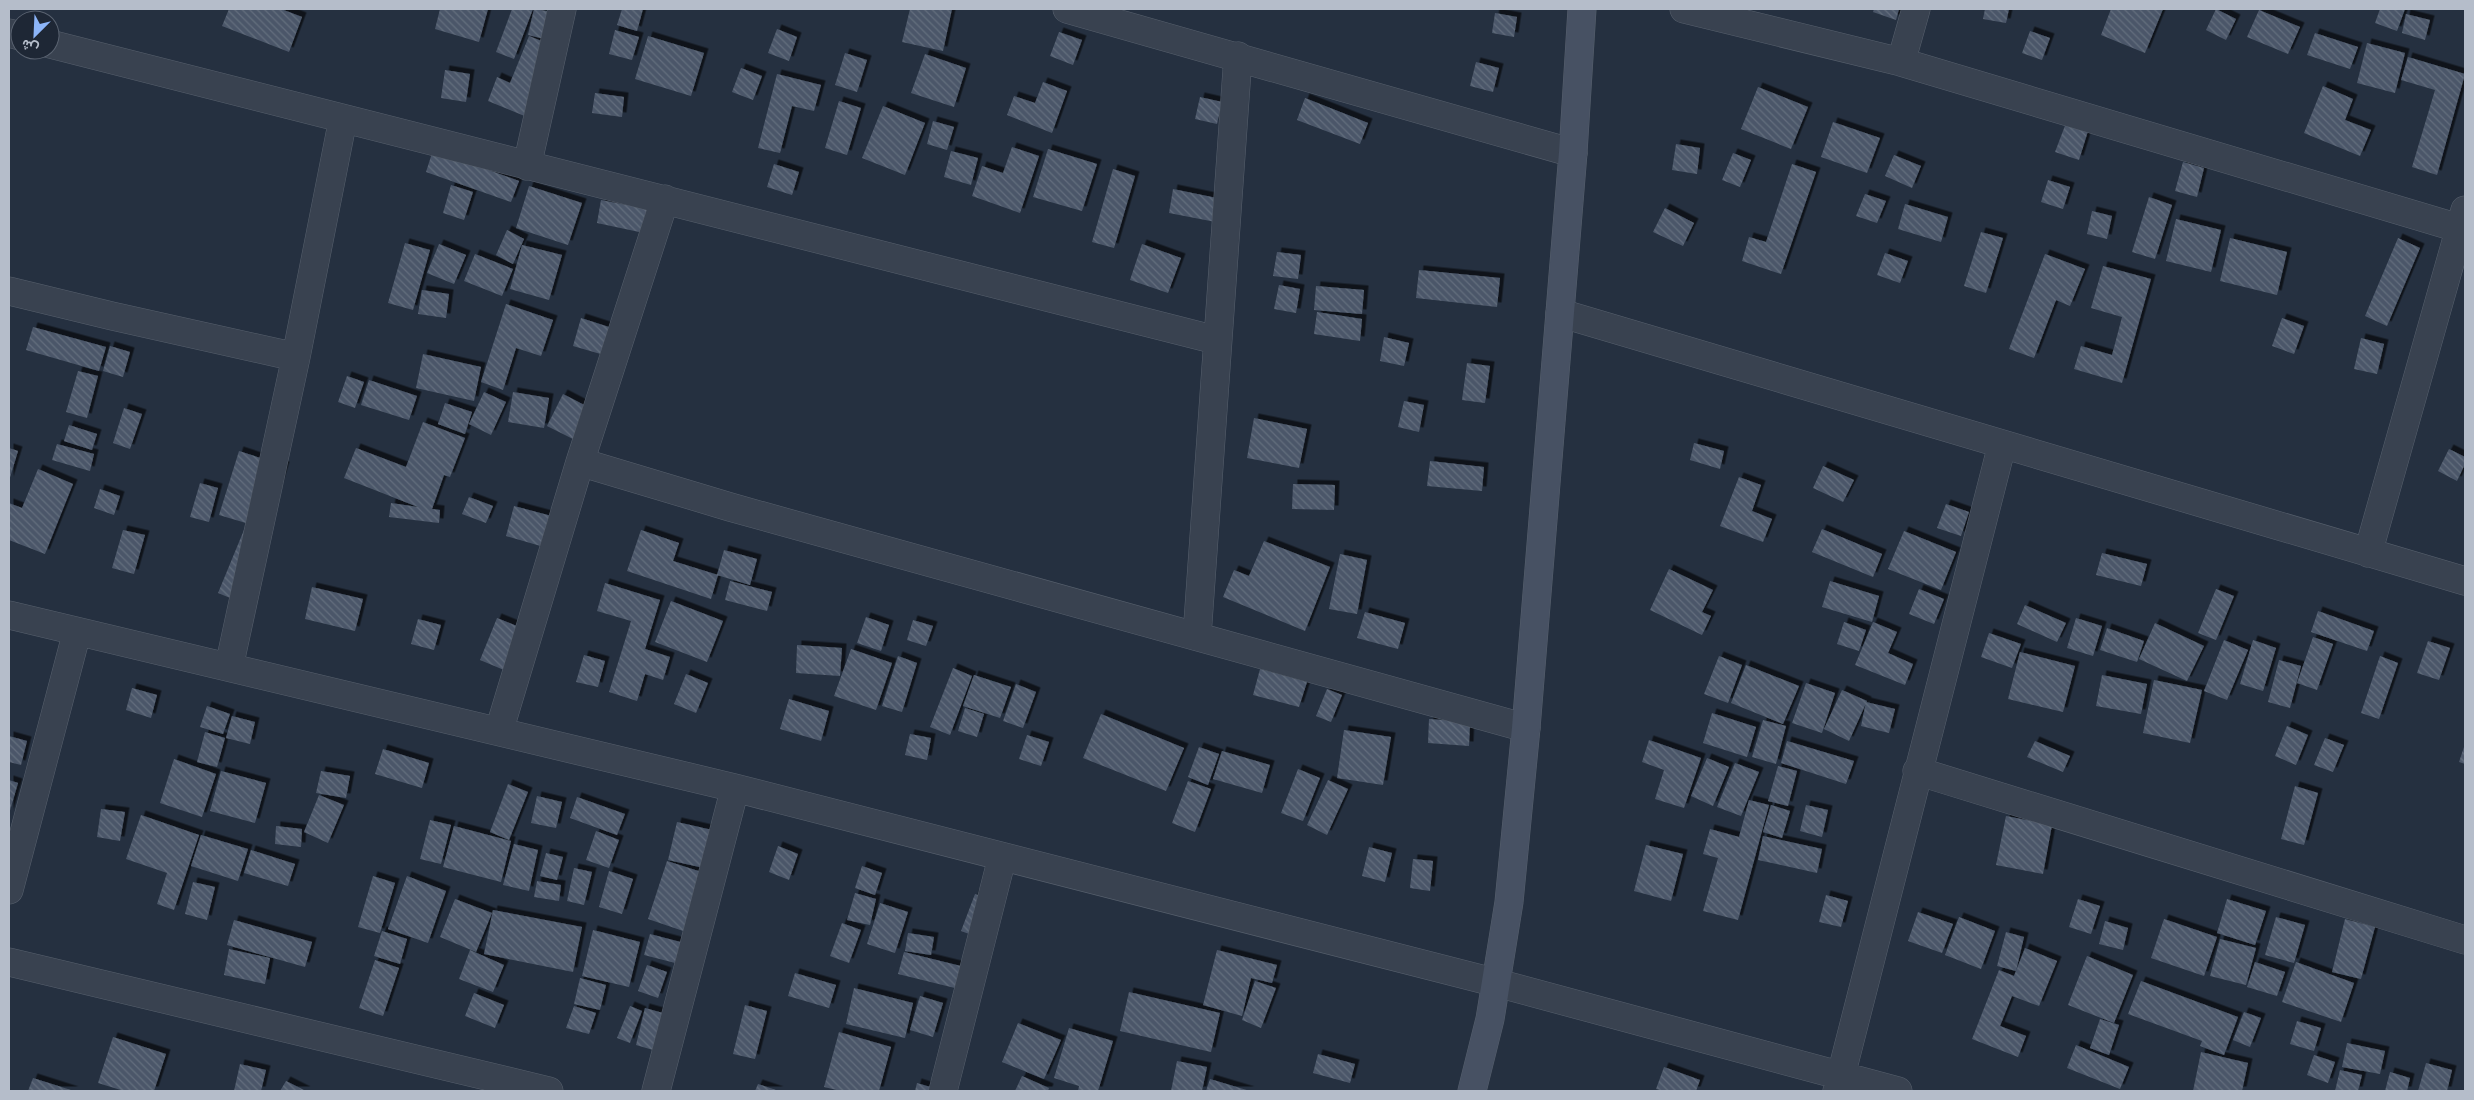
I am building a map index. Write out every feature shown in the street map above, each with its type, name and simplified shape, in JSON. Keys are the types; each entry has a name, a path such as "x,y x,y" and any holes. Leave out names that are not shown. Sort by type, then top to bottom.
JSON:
{"street":[{"path":"527,166 562,9"},
{"path":"1067,9 1238,56 1573,153"},
{"path":"1472,1091 1490,1019 1507,918 1526,728 1573,153 1582,9"},
{"path":"1684,9 1901,62 2464,223 2368,553"},
{"path":"1901,62 1916,9"},
{"path":"60,47 1216,340"},
{"path":"1197,636 1216,340 1238,56"},
{"path":"229,667 296,357 343,119"},
{"path":"499,731 580,462 665,199"},
{"path":"9,291 296,357"},
{"path":"1560,313 2465,581"},
{"path":"1840,1083 1917,771 2002,445"},
{"path":"580,462 730,507 1526,728"},
{"path":"9,615 735,788 1002,858 1497,983 1840,1083 1898,1091"},
{"path":"9,890 77,632"},
{"path":"1917,771 2465,940"},
{"path":"656,1091 735,788"},
{"path":"943,1091 1002,858"},
{"path":"9,962 549,1091"}],"building":[{"path":"229,9 281,9 302,17 289,52 222,26"},
{"path":"440,9 488,9 479,42 435,29"},
{"path":"512,9 533,9 514,59 496,52"},
{"path":"534,9 559,13 553,41 528,35"},
{"path":"622,9 643,9 637,31 617,25"},
{"path":"910,9 952,9 943,51 902,42"},
{"path":"1874,9 1899,9 1896,20 1873,12"},
{"path":"1985,9 2009,9 2006,23 1983,19"},
{"path":"2111,9 2163,9 2145,53 2101,35"},
{"path":"2216,9 2236,19 2226,40 2206,30"},
{"path":"2380,9 2405,9 2397,31 2375,23"},
{"path":"2259,10 2300,27 2288,54 2247,37"},
{"path":"1495,13 1517,17 1514,37 1492,33"},
{"path":"2406,14 2430,20 2425,40 2402,33"},
{"path":"777,29 797,37 789,61 768,53"},
{"path":"615,30 639,37 632,60 609,54"},
{"path":"2030,31 2050,38 2042,60 2022,53"},
{"path":"1059,32 1082,40 1073,65 1050,56"},
{"path":"2315,33 2358,47 2350,69 2307,55"},
{"path":"529,36 554,46 527,117 488,101 497,77 510,83"},
{"path":"648,36 704,53 691,96 635,79"},
{"path":"2367,43 2405,53 2395,93 2357,83"},
{"path":"845,53 867,60 857,92 835,85"},
{"path":"925,54 966,68 954,107 911,93"},
{"path":"2408,57 2465,74 2437,175 2412,167 2435,90 2401,80"},
{"path":"1476,62 1499,68 1493,92 1470,86"},
{"path":"741,68 762,76 753,100 732,92"},
{"path":"445,70 470,74 466,102 441,98"},
{"path":"777,74 821,85 814,111 792,106 780,153 758,148"},
{"path":"1043,82 1067,91 1052,133 1007,115 1014,96 1035,103"},
{"path":"2323,86 2353,99 2345,120 2371,130 2360,156 2304,133"},
{"path":"1758,87 1808,107 1791,149 1741,129"},
{"path":"595,93 624,97 622,117 592,113"},
{"path":"1200,97 1222,102 1217,124 1195,119"},
{"path":"1305,98 1368,123 1360,144 1297,120"},
{"path":"839,101 861,108 847,155 825,148"},
{"path":"883,106 925,123 905,175 862,158"},
{"path":"933,121 954,127 947,150 927,144"},
{"path":"1833,122 1880,138 1867,173 1821,157"},
{"path":"2066,123 2088,131 2079,160 2055,152"},
{"path":"1676,144 1700,148 1697,174 1672,170"},
{"path":"1012,147 1039,156 1020,213 972,196 982,166 1003,173"},
{"path":"1048,149 1097,164 1082,211 1033,197"},
{"path":"433,150 519,181 511,202 426,172"},
{"path":"951,151 978,158 971,185 944,177"},
{"path":"1733,153 1751,160 1740,187 1722,180"},
{"path":"1894,155 1921,166 1912,188 1885,176"},
{"path":"2183,162 2204,168 2197,197 2175,191"},
{"path":"774,164 799,172 792,195 767,187"},
{"path":"1792,164 1816,172 1781,274 1742,261 1749,237 1766,242"},
{"path":"1113,169 1135,176 1114,248 1092,242"},
{"path":"2048,180 2070,187 2063,209 2041,202"},
{"path":"451,185 473,192 464,220 443,213"},
{"path":"529,186 582,203 568,245 516,228"},
{"path":"1173,189 1236,202 1231,225 1169,213"},
{"path":"1865,194 1886,201 1877,223 1856,216"},
{"path":"2149,197 2172,205 2155,259 2132,252"},
{"path":"601,200 662,212 658,236 597,223"},
{"path":"1905,204 1948,217 1941,242 1898,229"},
{"path":"1665,208 1694,223 1683,246 1653,232"},
{"path":"2092,211 2112,216 2107,239 2087,234"},
{"path":"2176,219 2221,230 2211,272 2166,261"},
{"path":"507,230 524,239 513,264 496,255"},
{"path":"1981,232 2003,238 1986,293 1964,286"},
{"path":"2230,238 2287,252 2277,295 2220,281"},
{"path":"2398,238 2420,248 2387,326 2365,316"},
{"path":"405,243 430,250 413,310 388,303"},
{"path":"439,244 466,255 454,284 427,273"},
{"path":"1142,244 1181,258 1168,293 1130,280"},
{"path":"522,245 562,255 549,300 510,289"},
{"path":"1277,252 1301,255 1298,279 1273,276"},
{"path":"1885,253 1908,261 1900,283 1877,275"},
{"path":"475,254 513,269 502,296 464,281"},
{"path":"2045,254 2085,269 2070,306 2056,300 2034,358 2009,349"},
{"path":"2103,266 2151,279 2122,383 2074,369 2081,346 2112,355 2122,317 2091,308"},
{"path":"1419,270 1500,278 1497,307 1416,298"},
{"path":"1279,285 1300,289 1296,313 1274,309"},
{"path":"1316,286 1364,290 1362,314 1314,310"},
{"path":"422,290 449,294 446,318 418,314"},
{"path":"506,304 553,320 541,356 516,348 503,390 481,382"},
{"path":"1317,312 1362,319 1360,341 1314,334"},
{"path":"581,318 612,328 604,355 573,346"},
{"path":"2282,318 2304,326 2294,354 2272,346"},
{"path":"33,327 106,347 99,371 26,350"},
{"path":"1384,337 1409,343 1404,366 1380,361"},
{"path":"2361,338 2384,344 2377,374 2354,369"},
{"path":"110,346 130,352 123,377 103,371"},
{"path":"423,354 481,367 474,401 416,388"},
{"path":"1467,363 1490,366 1485,403 1462,400"},
{"path":"78,371 98,376 87,418 66,412"},
{"path":"347,376 364,382 355,408 338,402"},
{"path":"369,380 417,396 409,420 361,405"},
{"path":"484,392 506,402 491,435 469,424"},
{"path":"513,392 549,398 544,428 508,422"},
{"path":"563,394 590,408 575,440 547,426"},
{"path":"1404,401 1424,405 1419,432 1398,427"},
{"path":"445,403 472,412 465,434 438,424"},
{"path":"124,408 142,414 130,449 113,443"},
{"path":"1254,418 1307,429 1299,468 1247,458"},
{"path":"423,422 465,438 450,477 444,475 432,509 440,510 439,523 389,517 391,503 418,507 344,478 356,448 406,467"},
{"path":"69,425 97,434 92,450 64,441"},
{"path":"1694,443 1724,451 1720,469 1690,460"},
{"path":"57,444 94,454 90,471 52,460"},
{"path":"9,448 18,451 9,481"},
{"path":"2449,449 2465,457 2465,464 2457,481 2438,471"},
{"path":"239,451 285,466 266,529 219,515"},
{"path":"1430,461 1484,467 1482,491 1427,486"},
{"path":"1823,466 1854,480 1843,502 1813,488"},
{"path":"38,469 73,484 45,554 9,540 9,503 22,508"},
{"path":"1739,477 1761,485 1752,511 1772,519 1763,542 1720,526"},
{"path":"200,483 218,488 209,522 190,517"},
{"path":"1293,484 1335,485 1334,510 1292,509"},
{"path":"100,489 120,496 114,515 94,508"},
{"path":"469,497 493,506 486,523 462,514"},
{"path":"1946,504 1969,512 1961,536 1937,528"},
{"path":"514,506 559,518 551,549 506,536"},
{"path":"246,525 268,534 240,602 218,593"},
{"path":"1822,529 1882,554 1873,577 1812,552"},
{"path":"123,530 145,535 134,574 112,568"},
{"path":"641,530 679,543 673,561 718,575 711,599 627,571"},
{"path":"1904,531 1956,552 1941,590 1888,569"},
{"path":"1264,541 1330,567 1305,631 1223,597 1234,570 1249,576"},
{"path":"724,550 757,559 750,585 717,575"},
{"path":"2102,553 2147,564 2141,586 2096,575"},
{"path":"1340,554 1367,560 1357,614 1329,609"},
{"path":"1669,569 1713,590 1702,612 1711,616 1702,635 1650,610"},
{"path":"730,581 772,592 767,611 725,600"},
{"path":"1830,581 1879,596 1872,622 1822,607"},
{"path":"605,583 660,600 645,649 670,657 663,680 645,674 637,701 609,692 631,621 597,611"},
{"path":"312,587 363,599 355,631 305,619"},
{"path":"1919,589 1944,599 1934,624 1909,614"},
{"path":"2216,589 2234,596 2216,640 2198,633"},
{"path":"671,601 723,621 707,662 655,642"},
{"path":"2025,605 2066,623 2057,642 2017,624"},
{"path":"2318,611 2374,631 2367,651 2311,632"},
{"path":"1365,612 1405,623 1398,649 1357,638"},
{"path":"866,617 889,625 881,651 857,643"},
{"path":"497,618 534,633 516,675 480,660"},
{"path":"2076,618 2102,626 2093,656 2067,648"},
{"path":"418,619 441,625 434,650 411,644"},
{"path":"913,620 933,626 926,646 907,640"},
{"path":"1844,622 1866,630 1859,651 1837,644"},
{"path":"1873,622 1897,632 1888,653 1913,664 1905,685 1855,665"},
{"path":"2155,623 2204,646 2187,681 2139,659"},
{"path":"2107,628 2144,641 2137,662 2100,650"},
{"path":"1989,633 2021,644 2012,668 1981,657"},
{"path":"2313,637 2333,644 2317,690 2297,683"},
{"path":"2224,640 2248,650 2227,700 2204,691"},
{"path":"2253,640 2276,648 2263,691 2240,684"},
{"path":"2428,641 2450,648 2439,680 2417,673"},
{"path":"797,645 842,648 840,676 796,673"},
{"path":"851,649 892,663 876,710 834,696"},
{"path":"2020,652 2075,666 2063,712 2008,699"},
{"path":"584,655 605,661 598,687 576,682"},
{"path":"898,656 917,663 902,712 882,706"},
{"path":"1719,656 1742,665 1728,703 1704,694"},
{"path":"2380,656 2398,663 2379,719 2361,713"},
{"path":"2279,660 2301,666 2290,708 2268,702"},
{"path":"1746,665 1799,686 1783,724 1731,703"},
{"path":"953,668 972,676 950,735 930,727"},
{"path":"1260,669 1307,682 1299,707 1253,695"},
{"path":"686,674 708,683 696,713 674,704"},
{"path":"974,675 1011,687 1000,718 963,706"},
{"path":"2102,675 2147,684 2141,714 2096,706"},
{"path":"2154,680 2202,690 2190,743 2143,733"},
{"path":"1806,683 1835,693 1822,733 1792,723"},
{"path":"1016,684 1036,692 1023,728 1003,721"},
{"path":"132,688 157,695 151,718 126,710"},
{"path":"1327,689 1342,695 1331,722 1316,716"},
{"path":"1842,690 1867,701 1849,741 1824,729"},
{"path":"789,699 829,711 821,741 780,729"},
{"path":"1866,702 1895,709 1889,733 1861,726"},
{"path":"207,706 230,714 223,734 200,727"},
{"path":"965,708 984,714 977,737 958,731"},
{"path":"1712,713 1756,727 1747,757 1703,743"},
{"path":"1101,714 1184,748 1166,791 1083,758"},
{"path":"232,716 255,722 250,744 226,738"},
{"path":"1429,719 1470,722 1469,746 1428,743"},
{"path":"1763,720 1786,726 1776,764 1752,757"},
{"path":"2287,726 2308,735 2296,765 2275,756"},
{"path":"1344,730 1391,737 1383,785 1337,778"},
{"path":"205,732 225,738 217,767 197,762"},
{"path":"910,734 931,738 927,760 905,755"},
{"path":"1027,735 1049,742 1041,766 1019,759"},
{"path":"9,736 27,741 21,765 9,762"},
{"path":"2325,738 2344,745 2333,772 2314,765"},
{"path":"1649,740 1701,758 1684,808 1655,799 1664,770 1642,762"},
{"path":"1787,741 1854,761 1846,784 1781,763"},
{"path":"2035,741 2070,756 2063,772 2027,757"},
{"path":"2465,744 2465,764 2459,762"},
{"path":"1199,747 1219,754 1208,785 1188,777"},
{"path":"383,749 429,763 422,788 375,774"},
{"path":"1222,751 1270,765 1262,793 1213,779"},
{"path":"1707,758 1729,767 1713,806 1691,796"},
{"path":"174,759 216,774 202,817 160,803"},
{"path":"1735,763 1759,772 1741,816 1717,807"},
{"path":"1778,766 1797,771 1788,806 1768,801"},
{"path":"1298,769 1320,778 1303,821 1281,813"},
{"path":"221,771 266,783 255,823 210,811"},
{"path":"321,771 350,776 346,798 316,793"},
{"path":"9,780 18,783 9,814"},
{"path":"1328,780 1348,789 1327,835 1307,825"},
{"path":"1188,781 1211,789 1195,832 1172,823"},
{"path":"508,784 528,792 509,840 490,832"},
{"path":"2295,786 2318,793 2304,845 2281,839"},
{"path":"319,795 344,805 328,843 304,832"},
{"path":"537,796 562,802 556,828 531,823"},
{"path":"577,797 625,814 617,835 570,818"},
{"path":"1749,800 1769,805 1738,920 1703,911 1718,858 1703,854 1710,829 1739,837"},
{"path":"1771,805 1790,811 1782,838 1763,832"},
{"path":"1806,805 1828,810 1822,837 1800,831"},
{"path":"101,809 125,812 120,841 97,837"},
{"path":"141,815 199,835 174,910 157,904 167,873 126,859"},
{"path":"2006,816 2052,825 2043,874 1996,865"},
{"path":"430,820 451,825 441,864 420,859"},
{"path":"677,822 721,832 713,870 668,860"},
{"path":"276,826 302,829 301,847 275,844"},
{"path":"454,826 511,841 501,882 443,867"},
{"path":"596,831 619,840 609,868 586,860"},
{"path":"201,835 248,849 238,881 191,866"},
{"path":"1763,836 1822,849 1817,873 1758,860"},
{"path":"514,844 538,850 529,891 503,885"},
{"path":"1646,845 1683,854 1671,901 1634,891"},
{"path":"778,846 798,854 789,880 769,872"},
{"path":"1369,847 1392,853 1385,882 1362,876"},
{"path":"251,850 295,864 288,886 244,873"},
{"path":"546,853 563,857 557,880 540,876"},
{"path":"1413,859 1433,861 1430,891 1410,888"},
{"path":"667,861 711,875 692,934 648,919"},
{"path":"862,866 882,873 875,895 855,888"},
{"path":"574,868 592,872 584,905 567,901"},
{"path":"609,871 633,879 622,914 599,907"},
{"path":"373,876 395,883 380,933 358,927"},
{"path":"407,876 446,891 428,943 388,929"},
{"path":"537,881 561,885 559,901 534,897"},
{"path":"193,882 215,887 207,920 185,914"},
{"path":"855,893 876,899 870,925 847,920"},
{"path":"975,894 994,901 980,938 961,931"},
{"path":"1826,895 1848,901 1841,927 1819,922"},
{"path":"455,899 492,913 476,952 440,937"},
{"path":"2078,899 2100,906 2091,934 2069,927"},
{"path":"2227,899 2266,911 2255,945 2217,933"},
{"path":"880,903 908,912 895,953 867,944"},
{"path":"493,910 582,927 573,972 484,954"},
{"path":"1918,912 1953,924 1942,953 1908,941"},
{"path":"1959,917 1995,931 1981,969 1945,955"},
{"path":"2276,917 2305,925 2294,963 2265,955"},
{"path":"2164,919 2217,937 2204,976 2151,958"},
{"path":"2345,919 2375,927 2361,979 2332,972"},
{"path":"234,920 312,942 305,967 227,945"},
{"path":"2105,921 2128,928 2123,950 2099,944"},
{"path":"842,923 861,930 849,963 830,956"},
{"path":"593,930 640,942 629,987 582,976"},
{"path":"382,931 407,939 400,964 374,956"},
{"path":"2006,932 2024,937 2016,971 1997,966"},
{"path":"908,933 934,937 931,955 905,951"},
{"path":"650,934 688,944 683,965 644,955"},
{"path":"2220,939 2256,948 2246,985 2210,976"},
{"path":"2025,948 2057,961 2039,1006 2012,996 2000,1026 2026,1036 2018,1057 1972,1039 1999,970 2014,976"},
{"path":"229,949 270,958 265,984 224,975"},
{"path":"470,950 504,965 493,992 459,979"},
{"path":"1217,950 1277,965 1272,983 1251,978 1242,1016 1203,1005"},
{"path":"904,952 973,969 967,991 898,974"},
{"path":"2087,956 2133,975 2114,1023 2068,1005"},
{"path":"375,960 399,968 383,1016 359,1008"},
{"path":"2255,962 2285,972 2277,996 2247,987"},
{"path":"2296,962 2354,983 2341,1022 2282,1002"},
{"path":"647,965 667,972 658,998 638,991"},
{"path":"795,973 836,985 829,1008 788,996"},
{"path":"580,978 606,985 600,1010 574,1004"},
{"path":"1255,981 1276,988 1261,1028 1242,1020"},
{"path":"2141,981 2238,1017 2224,1055 2200,1046 2202,1041 2128,1014"},
{"path":"854,988 913,1003 905,1038 846,1024"},
{"path":"1129,992 1220,1013 1211,1052 1120,1031"},
{"path":"474,993 504,1005 495,1028 465,1016"},
{"path":"920,996 943,1003 933,1037 910,1030"},
{"path":"745,1005 767,1011 755,1059 733,1054"},
{"path":"574,1006 596,1013 589,1034 566,1028"},
{"path":"630,1006 642,1011 630,1043 617,1038"},
{"path":"645,1008 670,1015 660,1052 636,1045"},
{"path":"2244,1012 2261,1018 2250,1047 2233,1040"},
{"path":"2100,1019 2119,1025 2109,1055 2090,1048"},
{"path":"2297,1021 2321,1028 2314,1051 2290,1044"},
{"path":"1018,1023 1061,1040 1044,1079 1002,1062"},
{"path":"1069,1028 1113,1041 1098,1091 1078,1091 1079,1086 1054,1078"},
{"path":"839,1032 891,1047 879,1091 841,1091 824,1087"},
{"path":"113,1037 166,1054 154,1091 124,1091 98,1083"},
{"path":"2347,1043 2385,1051 2380,1074 2342,1067"},
{"path":"2076,1045 2129,1067 2120,1089 2067,1068"},
{"path":"2201,1052 2248,1063 2242,1091 2193,1091"},
{"path":"1318,1054 1355,1064 1350,1083 1313,1073"},
{"path":"2314,1055 2335,1062 2328,1083 2307,1075"},
{"path":"1177,1061 1207,1067 1202,1091 1171,1091"},
{"path":"2426,1063 2452,1070 2447,1091 2418,1091"},
{"path":"240,1064 266,1070 261,1091 234,1091"},
{"path":"1664,1067 1700,1080 1696,1091 1664,1091 1656,1089"},
{"path":"2340,1070 2362,1075 2358,1091 2335,1091"},
{"path":"2390,1072 2410,1078 2407,1091 2385,1091"},
{"path":"1022,1076 1049,1088 1048,1091 1015,1091"},
{"path":"33,1078 74,1091 28,1091"},
{"path":"1210,1079 1250,1091 1206,1091"},
{"path":"286,1081 306,1091 280,1091"},
{"path":"917,1083 940,1090 940,1091 915,1091"},
{"path":"758,1084 779,1091 755,1091"}]}
